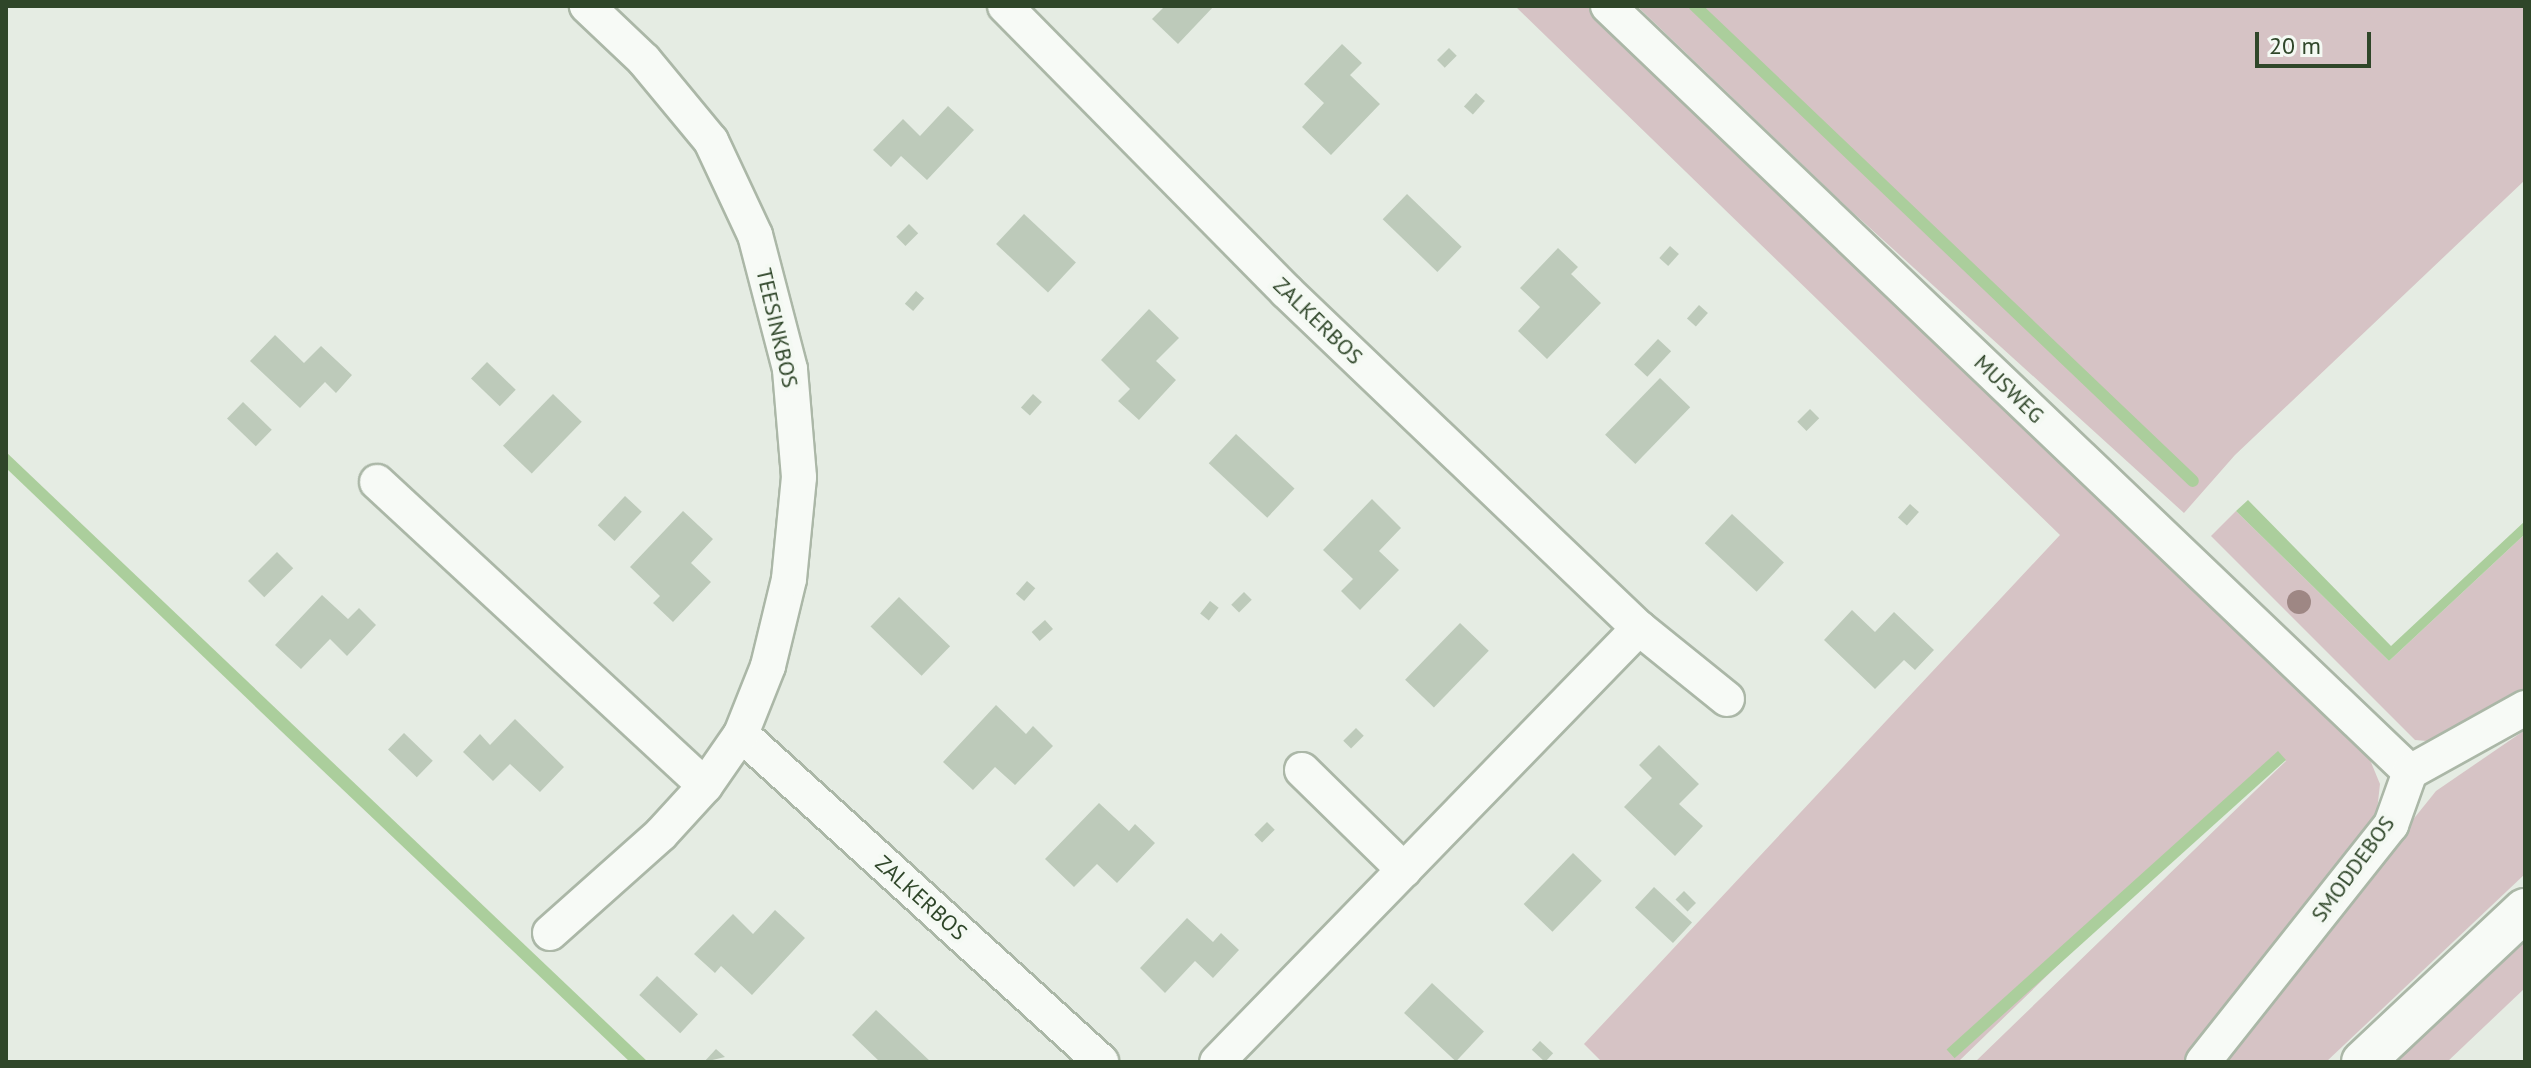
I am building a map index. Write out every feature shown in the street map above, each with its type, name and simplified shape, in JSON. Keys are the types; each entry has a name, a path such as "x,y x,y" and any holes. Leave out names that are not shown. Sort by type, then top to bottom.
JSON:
{"street":[{"name":"TEESINKBOS","path":"550,933 602,892 705,786 741,734 768,666 789,579 799,477 790,369 755,235 711,141 644,60 587,6"},
{"name":"ZALKERBOS","path":"1005,6 1286,291 1639,628 1727,699"},
{"name":"MUSWEG","path":"1608,6 2410,772"},
{"path":"377,482 705,786"},
{"path":"1217,1062 1639,628"},
{"path":"2410,772 2525,708"},
{"name":"ZALKERBOS","path":"741,734 1101,1062"},
{"path":"1302,770 1404,870"},
{"name":"SMODDEBOS","path":"2203,1062 2391,825 2410,772"},
{"path":"2363,1062 2525,910"}],"shaded area":[{"path":"1515,6 1590,6 2368,755 2380,784 2377,811 2354,854 2185,1062 1975,1062 2286,761 2278,752 1958,1062 1602,1062 1584,1044 2060,535"},
{"path":"1637,6 2525,6 2525,180 2235,455 2184,513 1849,209"},
{"path":"6,452 648,1062 630,1062 281,731 6,468"},
{"path":"2248,500 2391,646 2525,521 2525,534 2389,661 2236,511"},
{"path":"2236,511 2389,661 2525,534 2525,692 2439,742 2415,740 2211,536"},
{"path":"2525,730 2525,874 2326,1062 2218,1062 2436,791"},
{"path":"2278,751 2286,760 1955,1058 1947,1049"},
{"path":"2525,927 2525,988 2447,1062 2377,1062"}],"building":[{"path":"1165,6 1214,6 1178,44 1152,19"},
{"path":"1342,44 1362,63 1350,75 1380,104 1331,155 1302,127 1324,103 1304,84"},
{"path":"1449,48 1457,56 1445,68 1437,60"},
{"path":"1476,93 1485,101 1473,114 1464,106"},
{"path":"948,106 974,130 927,180 901,156 891,167 873,150 903,119 920,136"},
{"path":"1407,194 1462,247 1437,272 1383,219"},
{"path":"1024,214 1076,262 1048,292 996,244"},
{"path":"909,224 918,233 905,246 896,237"},
{"path":"1670,246 1679,254 1668,266 1659,258"},
{"path":"1558,248 1578,267 1571,274 1601,303 1547,359 1518,331 1540,307 1520,288"},
{"path":"916,291 924,298 913,311 905,304"},
{"path":"1699,305 1708,313 1696,326 1687,318"},
{"path":"1149,309 1179,338 1156,361 1176,380 1139,420 1118,401 1130,389 1101,360"},
{"path":"275,335 304,363 321,346 352,375 336,393 325,382 300,408 250,361"},
{"path":"1658,339 1671,351 1647,377 1634,365"},
{"path":"487,362 516,390 500,406 471,379"},
{"path":"1660,378 1690,407 1635,464 1605,435"},
{"path":"553,394 582,422 532,474 503,446"},
{"path":"1033,394 1042,402 1030,415 1021,407"},
{"path":"243,402 272,430 256,446 227,419"},
{"path":"1810,409 1819,418 1806,431 1797,422"},
{"path":"1236,434 1295,489 1267,518 1209,463"},
{"path":"625,496 642,512 615,541 598,525"},
{"path":"1372,499 1401,528 1379,551 1399,570 1360,610 1341,591 1353,579 1323,550"},
{"path":"1910,504 1919,512 1907,525 1898,517"},
{"path":"683,511 713,539 691,563 711,582 673,622 653,603 660,596 630,567"},
{"path":"1732,514 1784,562 1757,592 1705,543"},
{"path":"277,552 293,568 264,597 248,581"},
{"path":"1027,581 1035,588 1024,601 1016,594"},
{"path":"1244,592 1252,600 1239,613 1231,605"},
{"path":"322,595 348,619 359,608 376,625 347,656 330,639 301,669 275,645"},
{"path":"899,597 950,646 922,676 871,626"},
{"path":"1210,601 1219,608 1209,620 1200,614"},
{"path":"1852,610 1875,632 1894,612 1934,650 1915,670 1904,660 1875,689 1824,640"},
{"path":"1045,620 1053,629 1040,641 1032,632"},
{"path":"1460,623 1489,651 1434,708 1405,680"},
{"path":"996,705 1026,734 1033,726 1053,746 1015,785 995,767 973,790 943,762"},
{"path":"515,719 564,767 540,792 510,764 493,781 463,752 480,734 490,745"},
{"path":"1356,728 1364,736 1351,749 1343,741"},
{"path":"404,733 433,761 417,777 388,750"},
{"path":"1659,745 1699,784 1679,804 1703,826 1675,856 1624,807 1652,778 1639,765"},
{"path":"1099,803 1129,831 1135,824 1155,843 1117,883 1097,864 1074,887 1045,859"},
{"path":"1267,822 1275,830 1262,843 1254,835"},
{"path":"1573,853 1602,881 1552,932 1524,904"},
{"path":"1654,887 1692,922 1673,943 1635,907"},
{"path":"1684,891 1696,903 1688,912 1676,899"},
{"path":"775,910 805,938 752,995 721,966 715,973 694,954 733,914 753,934"},
{"path":"1187,918 1213,942 1221,933 1239,950 1213,978 1195,961 1165,993 1140,968"},
{"path":"657,976 698,1014 680,1033 639,995"},
{"path":"1432,983 1484,1031 1456,1061 1404,1013"},
{"path":"876,1010 931,1062 880,1062 852,1035"},
{"path":"1540,1041 1553,1053 1545,1062 1532,1050"},
{"path":"716,1049 725,1057 704,1062"}],"waterway":[{"path":"1695,6 2193,481"}]}
